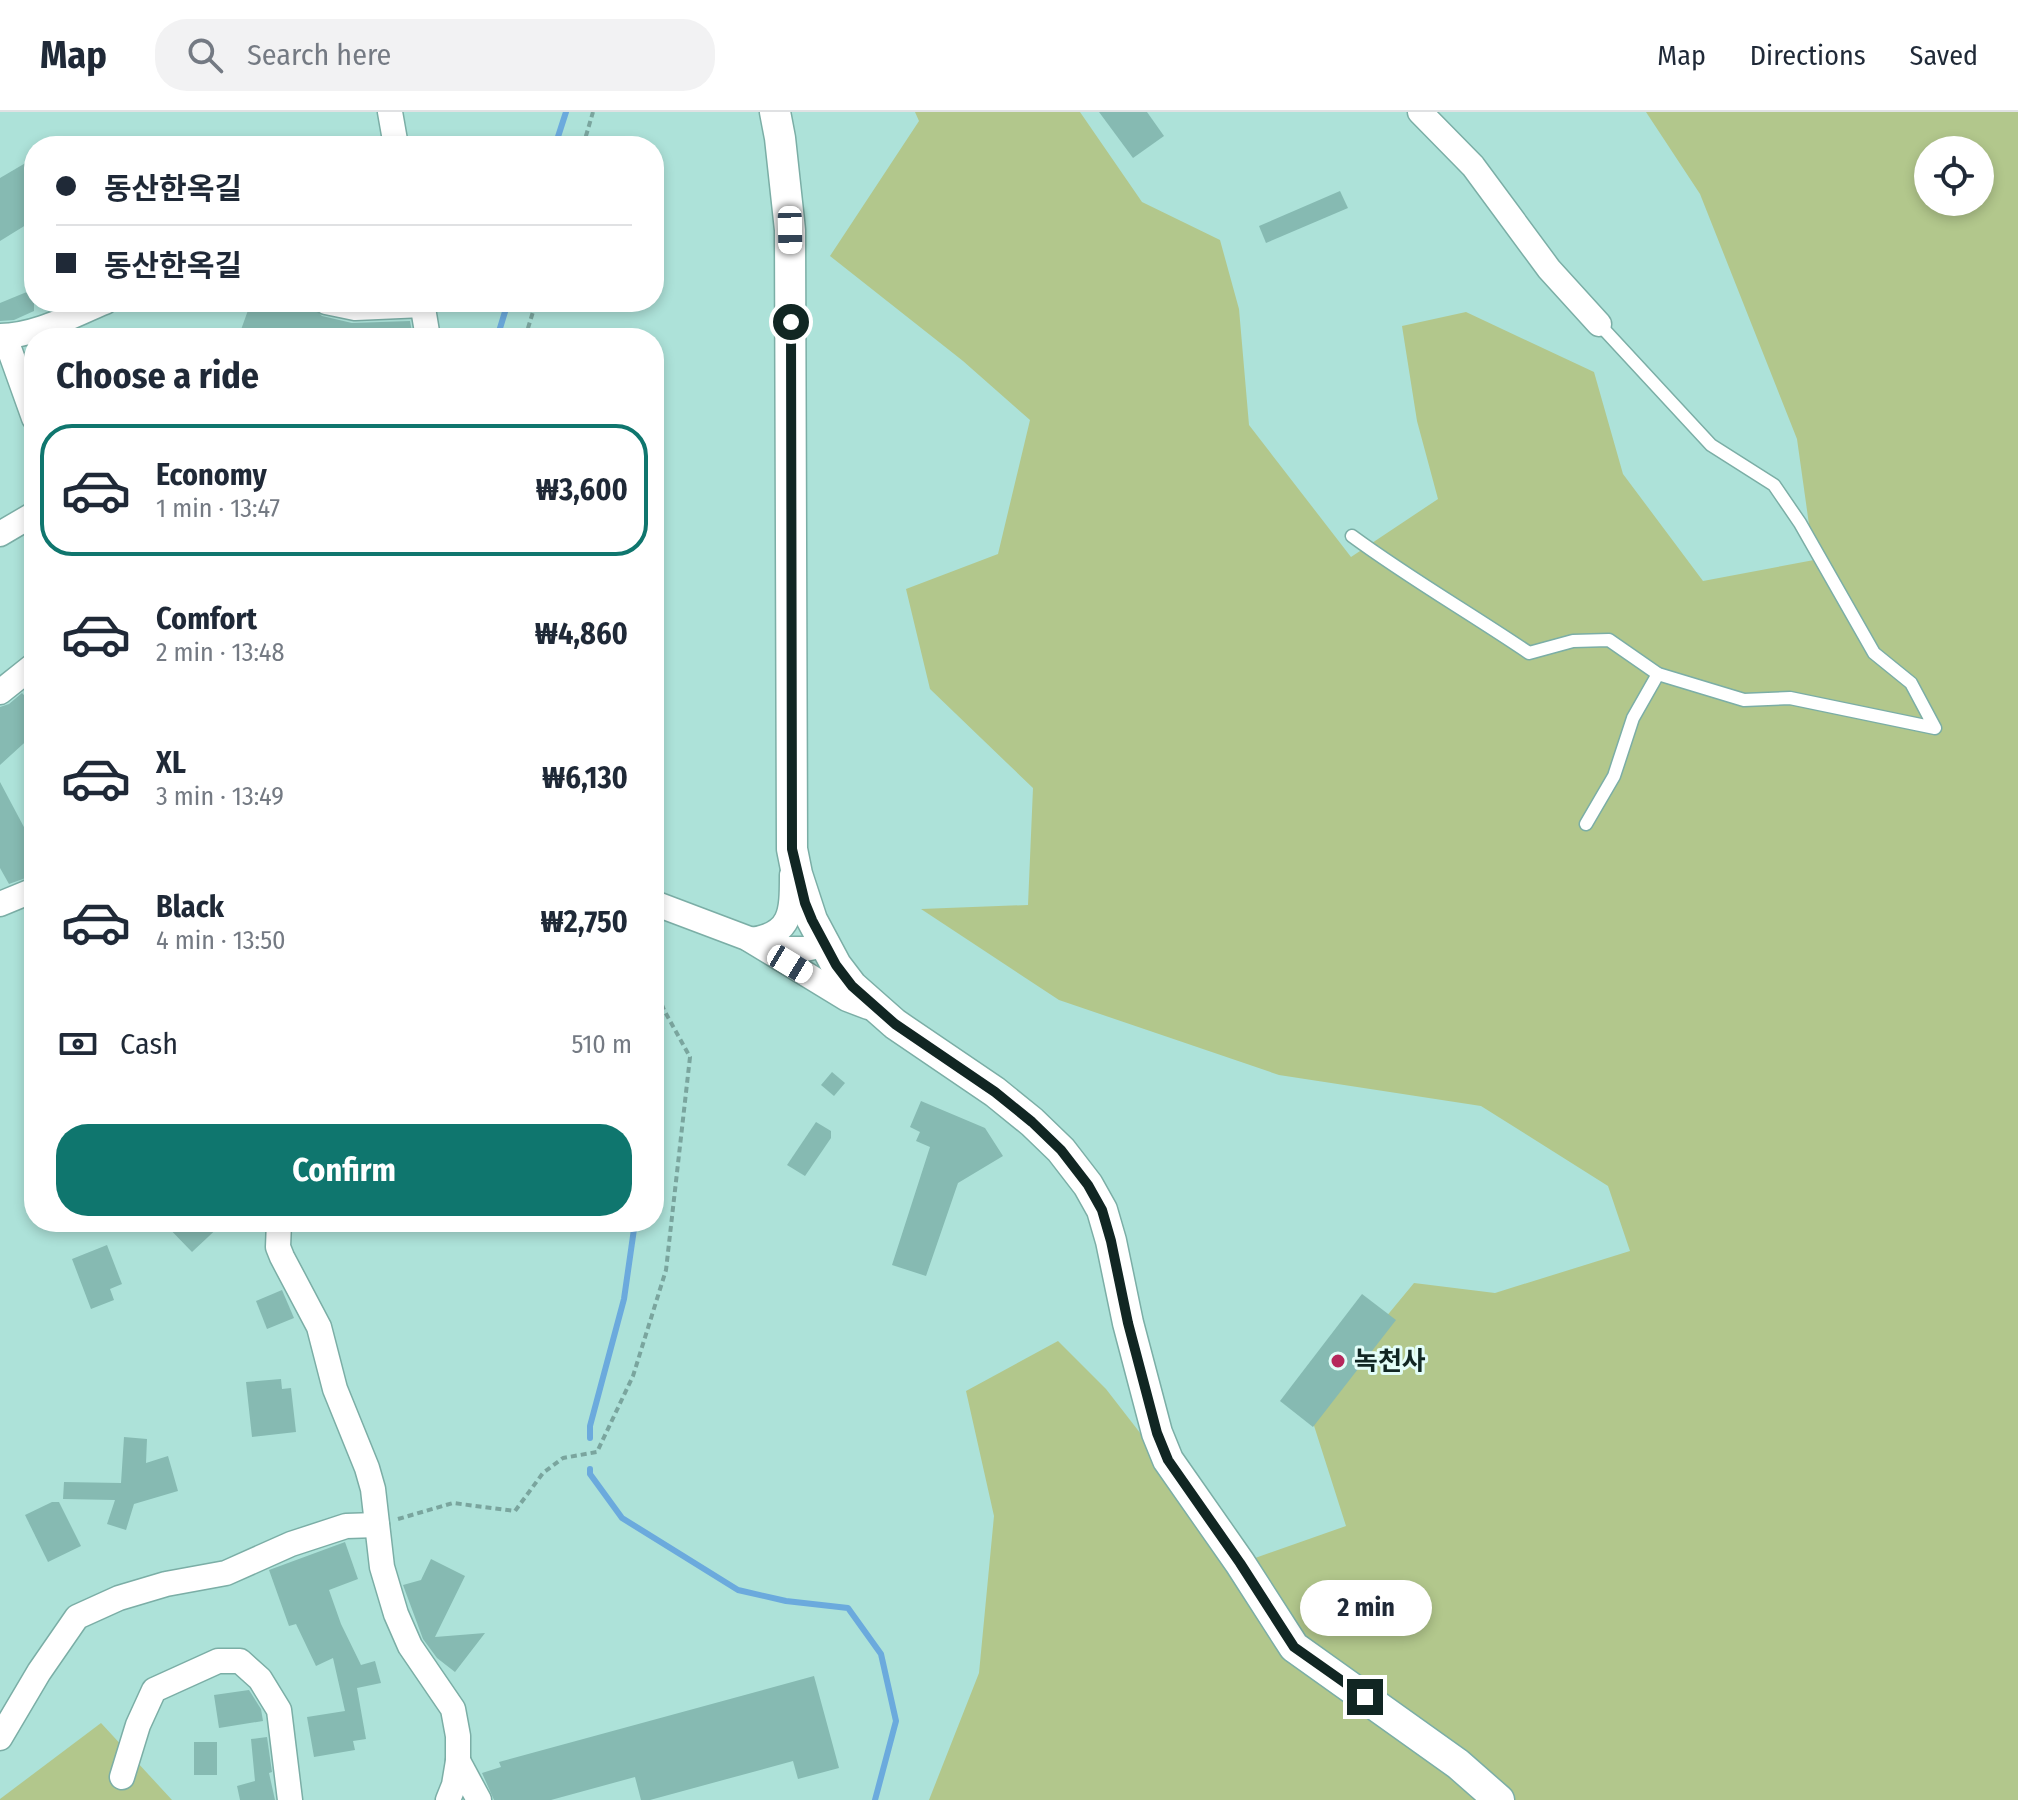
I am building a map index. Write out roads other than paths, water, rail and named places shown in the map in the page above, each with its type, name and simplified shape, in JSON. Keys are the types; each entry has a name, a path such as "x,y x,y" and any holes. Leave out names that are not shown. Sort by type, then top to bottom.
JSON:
{"street":[{"path":"390,112 394,136"},
{"path":"750,940 776,934 787,920 792,904 790,230 775,112"},
{"path":"1420,112 1473,166 1549,269 1599,324"},
{"path":"39,328 80,312"},
{"path":"24,331 2,336 24,392"},
{"path":"0,534 24,520"},
{"path":"0,692 24,673"},
{"path":"792,849 805,903 824,945 852,986 880,1012 995,1092 1032,1122 1061,1150 1088,1185 1102,1210 1157,1433 1168,1460 1294,1647 1458,1764 1499,1800"},
{"path":"0,904 24,894"},
{"path":"664,907 776,949 805,949 824,945"},
{"path":"750,940 847,999 880,1012"},
{"path":"279,1232 278,1247 319,1327 335,1389 367,1468 373,1489 382,1567 396,1614 410,1646 453,1709 458,1761 448,1800"},
{"path":"0,1738 39,1672 77,1617 119,1598 166,1584 226,1573 291,1544 346,1526 377,1525"},
{"path":"122,1777 138,1725 154,1690 218,1661 240,1661 260,1679 279,1710 290,1800"},
{"path":"458,1761 479,1800"}],"lane":[{"path":"1352,536 1529,653 1573,641 1609,640 1658,674 1744,700 1790,698 1935,728 1911,683 1874,653 1774,485 1711,445 1599,324"},
{"path":"1586,824 1614,776 1633,718 1658,674"}],"waterway":[{"path":"558,136 566,112"},
{"path":"500,328 505,312"},
{"path":"590,1438 590,1426 624,1299 634,1232"},
{"path":"590,1469 590,1474 622,1518 738,1590 786,1601 848,1608 881,1654 896,1721 875,1800"}],"place":[{"name":"녹천사","path":"1338,1361"}]}
